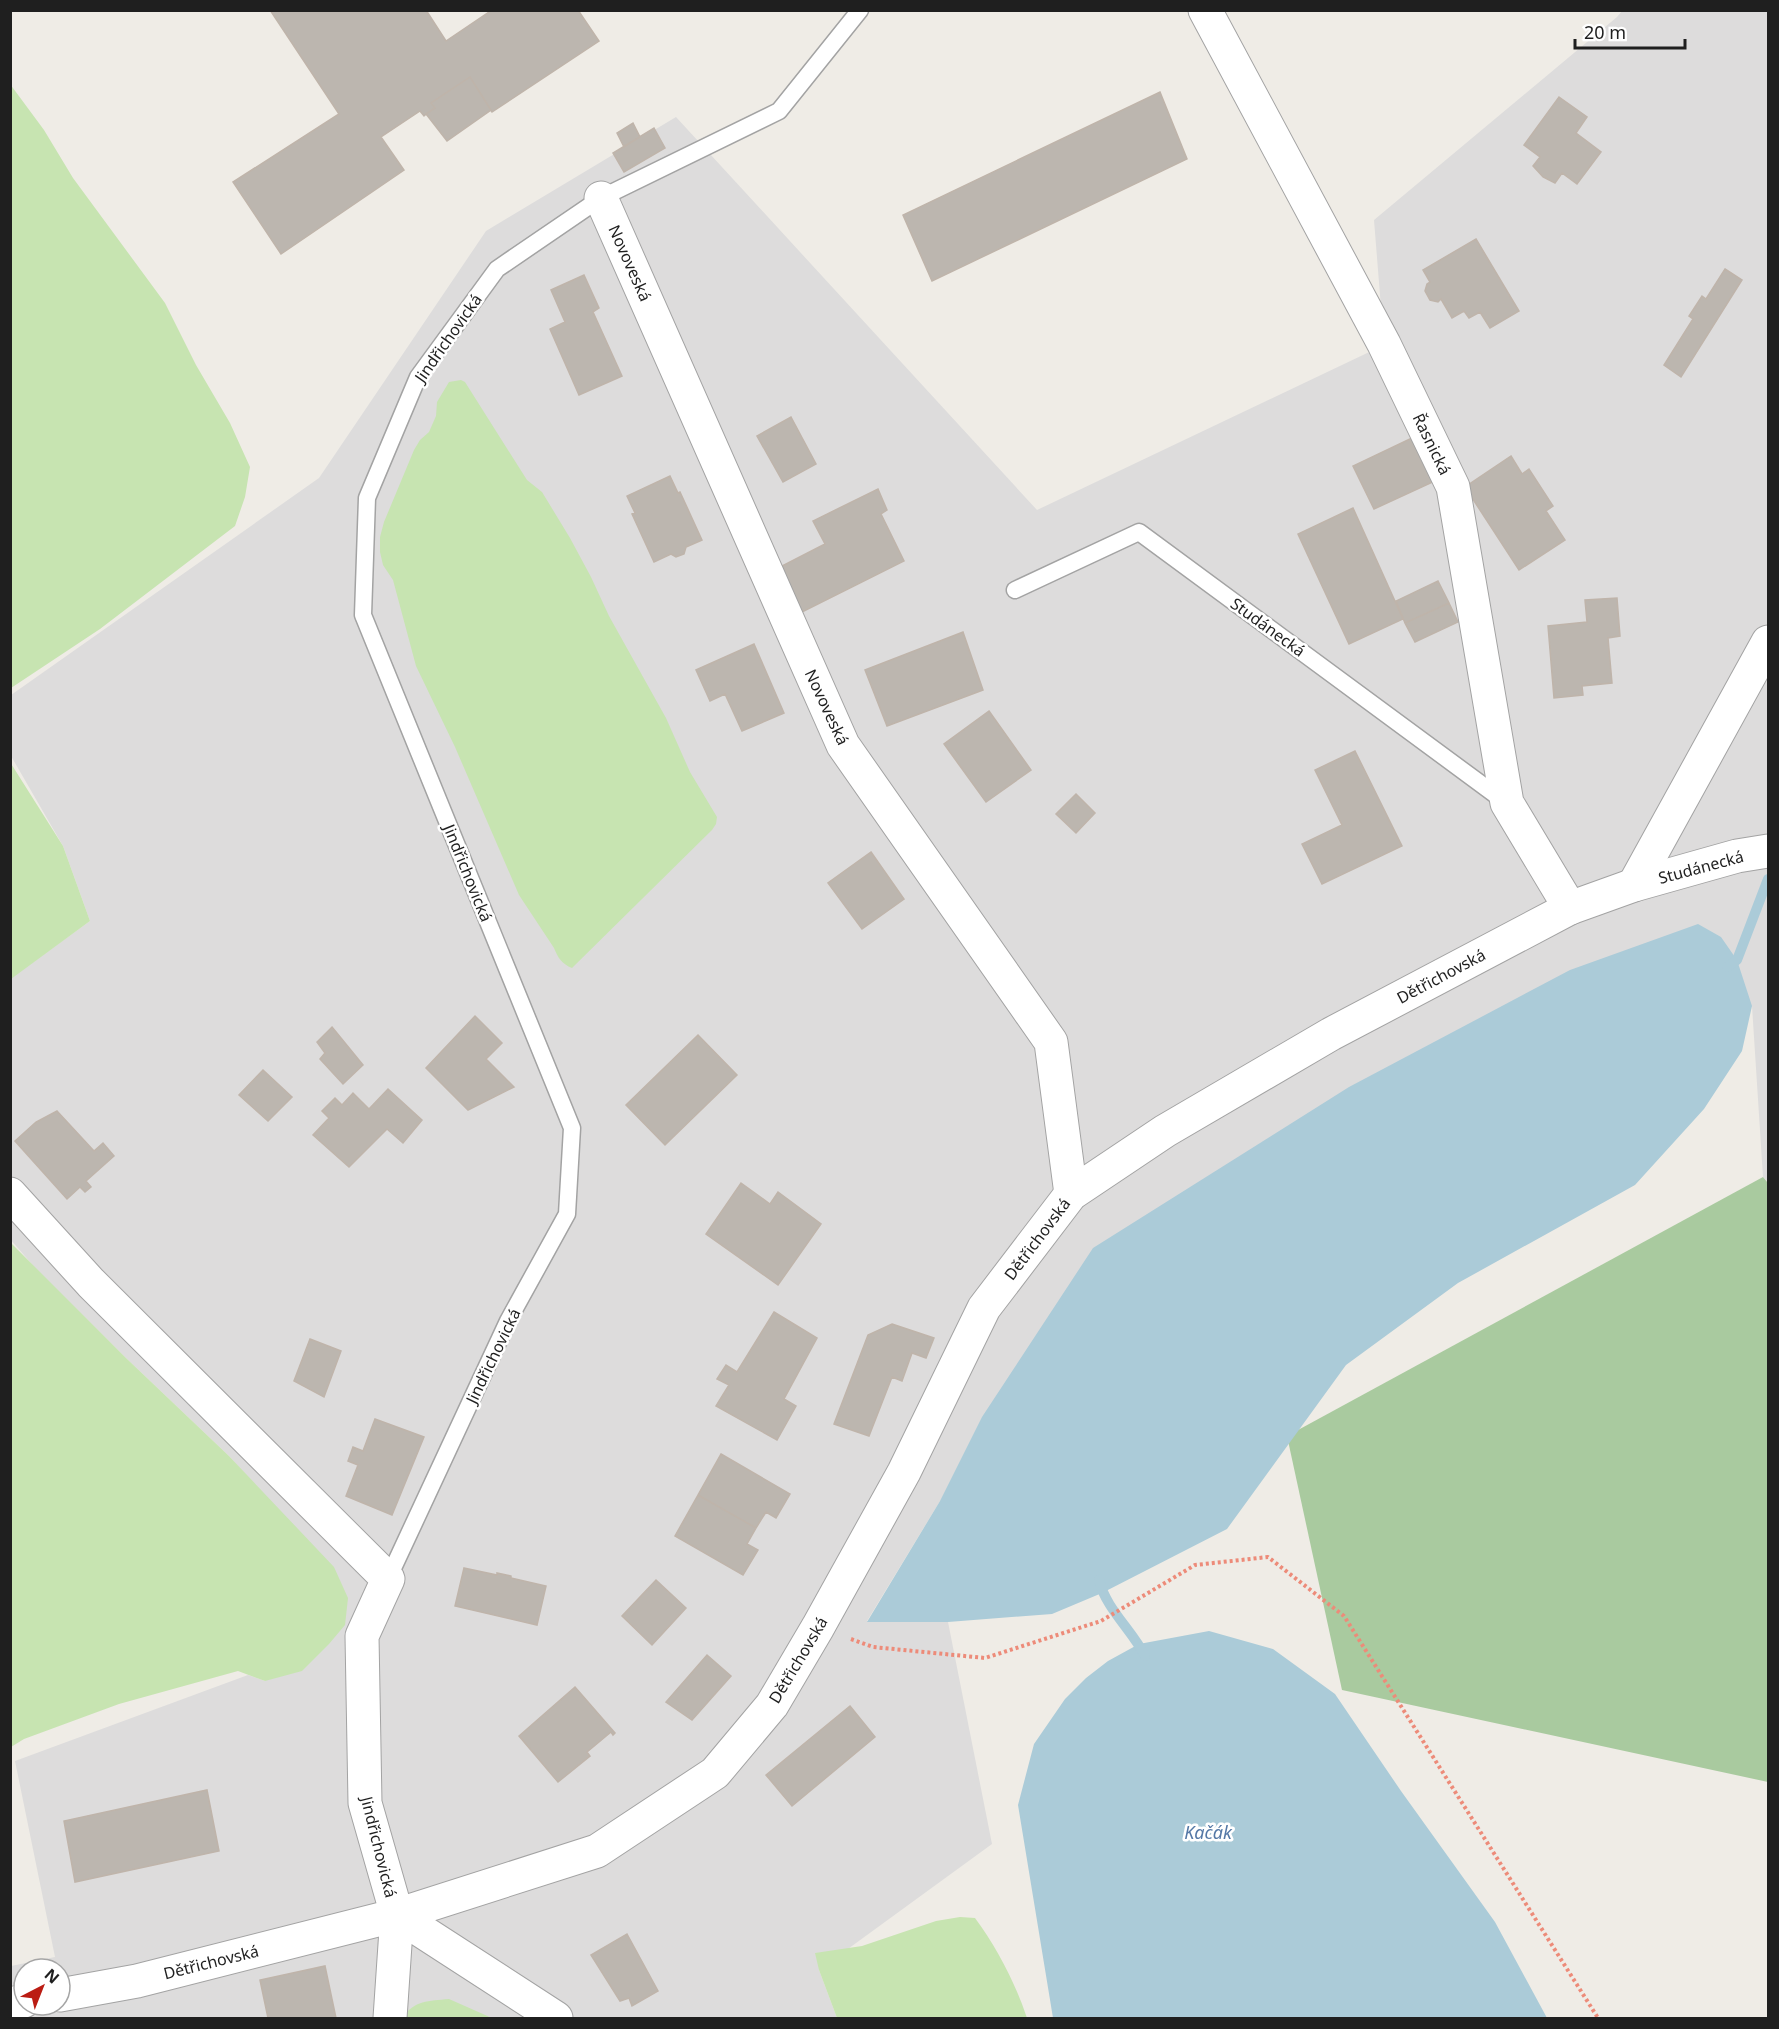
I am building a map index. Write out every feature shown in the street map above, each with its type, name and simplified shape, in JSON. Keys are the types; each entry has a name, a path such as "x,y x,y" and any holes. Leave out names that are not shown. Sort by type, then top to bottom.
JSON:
{"street":[{"name":"Řasnická","path":"1205,10 1384,344 1453,487 1507,803 1570,908"},
{"name":"Novoveská","path":"601,198 843,745 1051,1042 1071,1194"},
{"path":"1634,885 1768,642"},
{"name":"Studánecká","path":"1634,885 1737,856 1768,851"},
{"name":"Dětřichovská","path":"72,1993 136,1981 397,1914 597,1851 715,1773 772,1705 818,1627 904,1472 984,1308 1071,1194 1165,1131 1331,1034 1570,908 1634,885"},
{"path":"10,1194 92,1282 388,1579"},
{"name":"Jindřichovická","path":"388,1579 362,1636 365,1803 397,1914"},
{"path":"390,2019 397,1914 556,2019"}],"lane":[{"name":"Jindřichovická","path":"388,1579 508,1322 567,1214 572,1128 363,615 367,498 418,377 497,269 601,198 779,111 860,10"},
{"name":"Studánecká","path":"1015,590 1139,532 1507,803"}],"path":[{"path":"818,1627 873,1647 985,1658 1101,1621 1195,1564 1268,1557 1344,1616 1599,2019"}],"shaded area":[{"path":"1622,11 1768,11 1768,1182 1763,1177 1752,1006 940,1501 867,1621 948,1622 992,1844 819,1970 837,2018 492,2018 487,2016 11,2018 12,1966 12,2017 72,2017 72,1957 55,1957 15,1761 248,1675 265,1681 308,1542 229,1456 36,1269 11,1240 10,979 90,921 63,846 11,756 11,695 319,478 486,231 676,117 1037,510 1384,345 1374,220"}],"green space":[{"path":"10,84 44,130 73,178 165,303 196,365 230,423 250,467 245,497 235,526 100,629 11,688"},
{"path":"461,380 465,382 527,480 542,492 570,538 609,616 666,718 690,772 717,817 712,830 572,968 559,958 519,895 455,747 416,666 393,580 383,565 380,552 380,537 384,522 414,450 429,432 436,416 437,402 449,382"},
{"path":"10,762 63,846 90,921 11,979"},
{"path":"1763,1177 1768,1183 1768,1782 1342,1690 1287,1436"},
{"path":"11,1243 126,1358 229,1456 334,1567 348,1598 345,1625 302,1671 265,1681 238,1671 119,1704 24,1739 11,1747"},
{"path":"960,1917 975,1918 983,1929 1011,1978 1027,2018 837,2018 815,1953 862,1946 936,1921"},
{"path":"449,1999 492,2018 402,2018 417,2005 428,2001"}],"water":[{"path":"1698,924 1721,937 1737,960 1752,1006 1742,1051 1704,1109 1635,1185 1458,1283 1346,1365 1227,1529 1102,1593 1052,1614 948,1622 867,1622 940,1501 982,1417 1093,1248 1349,1087 1570,970"},
{"name":"Kačák","path":"1209,1631 1273,1649 1335,1694 1495,1922 1547,2018 1053,2018 1018,1805 1034,1744 1065,1699 1086,1678 1108,1661 1139,1644"}],"building":[{"path":"270,10 426,10 446,41 492,10 578,10 599,41 492,112 470,77 431,103 435,108 424,116 420,111 381,137 404,170 281,254 233,182 339,114"},
{"path":"470,77 491,110 447,141 426,114 435,108 431,103"},
{"path":"1160,92 1187,159 932,281 903,215"},
{"path":"1559,97 1587,117 1576,133 1601,152 1577,184 1562,173 1555,183 1543,177 1533,166 1540,157 1524,145"},
{"path":"633,123 640,137 624,147 617,133"},
{"path":"654,128 665,148 624,172 613,153"},
{"path":"1476,239 1519,311 1490,328 1480,312 1469,318 1464,311 1452,318 1441,299 1438,302 1430,300 1425,291 1430,282 1423,270"},
{"path":"1725,269 1742,280 1681,377 1664,365 1693,319 1689,316 1702,296 1706,299"},
{"path":"584,275 599,308 593,312 622,376 579,395 550,329 565,322 551,290"},
{"path":"791,417 816,464 783,482 757,436"},
{"path":"1414,437 1435,481 1374,509 1353,466"},
{"path":"1511,456 1522,474 1529,469 1553,506 1546,511 1565,540 1519,570 1465,487"},
{"path":"670,476 702,540 686,547 684,554 676,557 671,554 654,562 632,514 635,513 627,496"},
{"path":"878,489 887,510 881,514 904,561 800,613 778,568 825,544 813,521"},
{"path":"1353,508 1403,619 1349,644 1298,534"},
{"path":"1438,581 1449,603 1405,623 1396,601"},
{"path":"1617,598 1620,636 1608,638 1612,683 1582,686 1583,695 1554,698 1548,626 1587,622 1585,600"},
{"path":"1449,603 1458,622 1415,642 1405,623"},
{"path":"963,632 983,690 887,726 865,670"},
{"path":"754,644 784,713 742,731 725,694 710,701 696,670"},
{"path":"989,711 1031,770 986,802 944,744"},
{"path":"1355,751 1402,846 1322,884 1302,844 1342,825 1315,770"},
{"path":"1076,794 1095,813 1076,833 1056,814"},
{"path":"871,852 904,899 862,929 828,883"},
{"path":"475,1016 502,1043 486,1059 514,1087 468,1110 426,1068"},
{"path":"332,1027 363,1065 343,1084 320,1059 325,1053 317,1042"},
{"path":"698,1035 737,1075 665,1145 626,1105"},
{"path":"263,1070 292,1097 268,1121 239,1095"},
{"path":"388,1089 422,1120 403,1143 387,1129 349,1167 313,1135 329,1118 322,1111 335,1098 342,1105 353,1093 369,1109"},
{"path":"57,1111 94,1151 103,1143 114,1156 86,1181 91,1187 85,1192 80,1187 67,1199 15,1141 36,1122"},
{"path":"741,1183 770,1204 778,1192 821,1224 778,1285 706,1234"},
{"path":"774,1312 817,1338 784,1399 796,1406 777,1440 716,1406 729,1385 717,1379 726,1365 737,1372"},
{"path":"892,1324 934,1338 926,1358 912,1353 902,1381 892,1377 869,1436 834,1424 868,1335"},
{"path":"310,1339 341,1351 324,1397 294,1381"},
{"path":"375,1419 424,1437 392,1515 346,1496 358,1465 348,1461 353,1447 363,1451"},
{"path":"721,1454 790,1494 776,1518 766,1512 756,1528 698,1495"},
{"path":"698,1495 756,1528 747,1544 758,1550 743,1575 675,1536"},
{"path":"464,1568 511,1576 511,1578 546,1586 537,1625 455,1606"},
{"path":"656,1580 686,1608 652,1645 622,1616"},
{"path":"707,1655 731,1676 692,1720 666,1702"},
{"path":"575,1687 615,1733 613,1735 611,1732 587,1752 590,1756 558,1782 519,1736"},
{"path":"850,1706 875,1737 792,1806 766,1775"},
{"path":"207,1790 219,1851 75,1882 64,1821"},
{"path":"627,1934 658,1991 632,2006 629,1998 620,2001 591,1955"},
{"path":"325,1966 336,2018 268,2018 260,1980"}],"waterway":[{"path":"1727,967 1737,960 1768,879"},
{"path":"1099,1580 1102,1591 1113,1610 1145,1656"}]}
